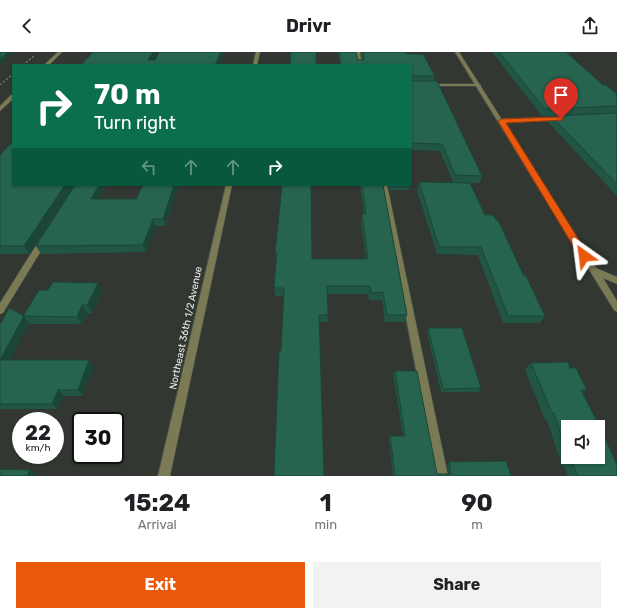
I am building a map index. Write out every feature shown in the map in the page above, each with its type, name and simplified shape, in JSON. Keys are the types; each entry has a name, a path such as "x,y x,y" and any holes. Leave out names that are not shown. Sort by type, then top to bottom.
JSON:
{"street":[{"path":"47,64 60,52"},
{"path":"255,64 258,52"},
{"path":"358,52 360,64"},
{"path":"457,52 502,121 617,308"},
{"path":"412,85 479,85"},
{"path":"0,109 12,97"},
{"path":"502,121 564,118"},
{"name":"Northeast 36th 1/2 Avenue","path":"164,476 229,186"},
{"path":"384,186 442,476"},
{"path":"0,310 49,231"},
{"path":"593,270 617,280"}],"path":[{"path":"24,64 38,52"},
{"path":"0,85 12,75"}],"building":[{"path":"0,52 8,52 0,59"},
{"path":"93,52 153,52 148,60 155,60 159,52 221,52 215,64 82,64"},
{"path":"291,52 316,52 316,64 290,64"},
{"path":"339,52 356,52 358,60 364,60 363,52 406,52 407,54 423,54 435,76 412,76 412,64 341,64"},
{"path":"499,52 566,52 603,85 606,85 617,94 617,106 545,109"},
{"path":"412,81 437,81 482,176 455,175 442,144 412,143"},
{"path":"617,113 617,184 551,116"},
{"path":"12,142 12,186 64,186 24,246 0,246 0,155"},
{"path":"419,182 470,183 485,215 493,215 496,220 498,220 524,276 526,276 545,316 508,316 481,247 439,247"},
{"path":"74,186 98,186 91,199 136,199 142,186 174,186 163,219 153,219 143,245 36,246"},
{"path":"282,186 311,186 312,259 368,259 362,214 366,214 362,186 383,186 407,315 387,315 383,292 371,293 370,286 327,286 328,315 319,315 324,476 274,476 279,351 281,351 284,288 274,288 277,253 275,253"},
{"path":"53,282 98,283 87,305 82,305 77,317 23,316 39,290 48,290"},
{"path":"9,308 24,316 0,360 0,323"},
{"path":"428,328 462,328 481,388 443,389"},
{"path":"0,360 89,360 78,390 58,390 52,404 0,404"},
{"path":"568,362 570,368 576,368 587,390 581,390 596,420 561,420 561,434 554,413 552,413 531,363"},
{"path":"395,371 417,371 437,474 451,474 449,462 506,461 511,476 395,476 390,436 405,436"},
{"path":"605,438 617,465 617,476 578,476 573,464 605,464"},
{"path":"0,469 30,470 27,476 0,476"}],"route":[{"path":"561,119 502,121 584,256"}]}
